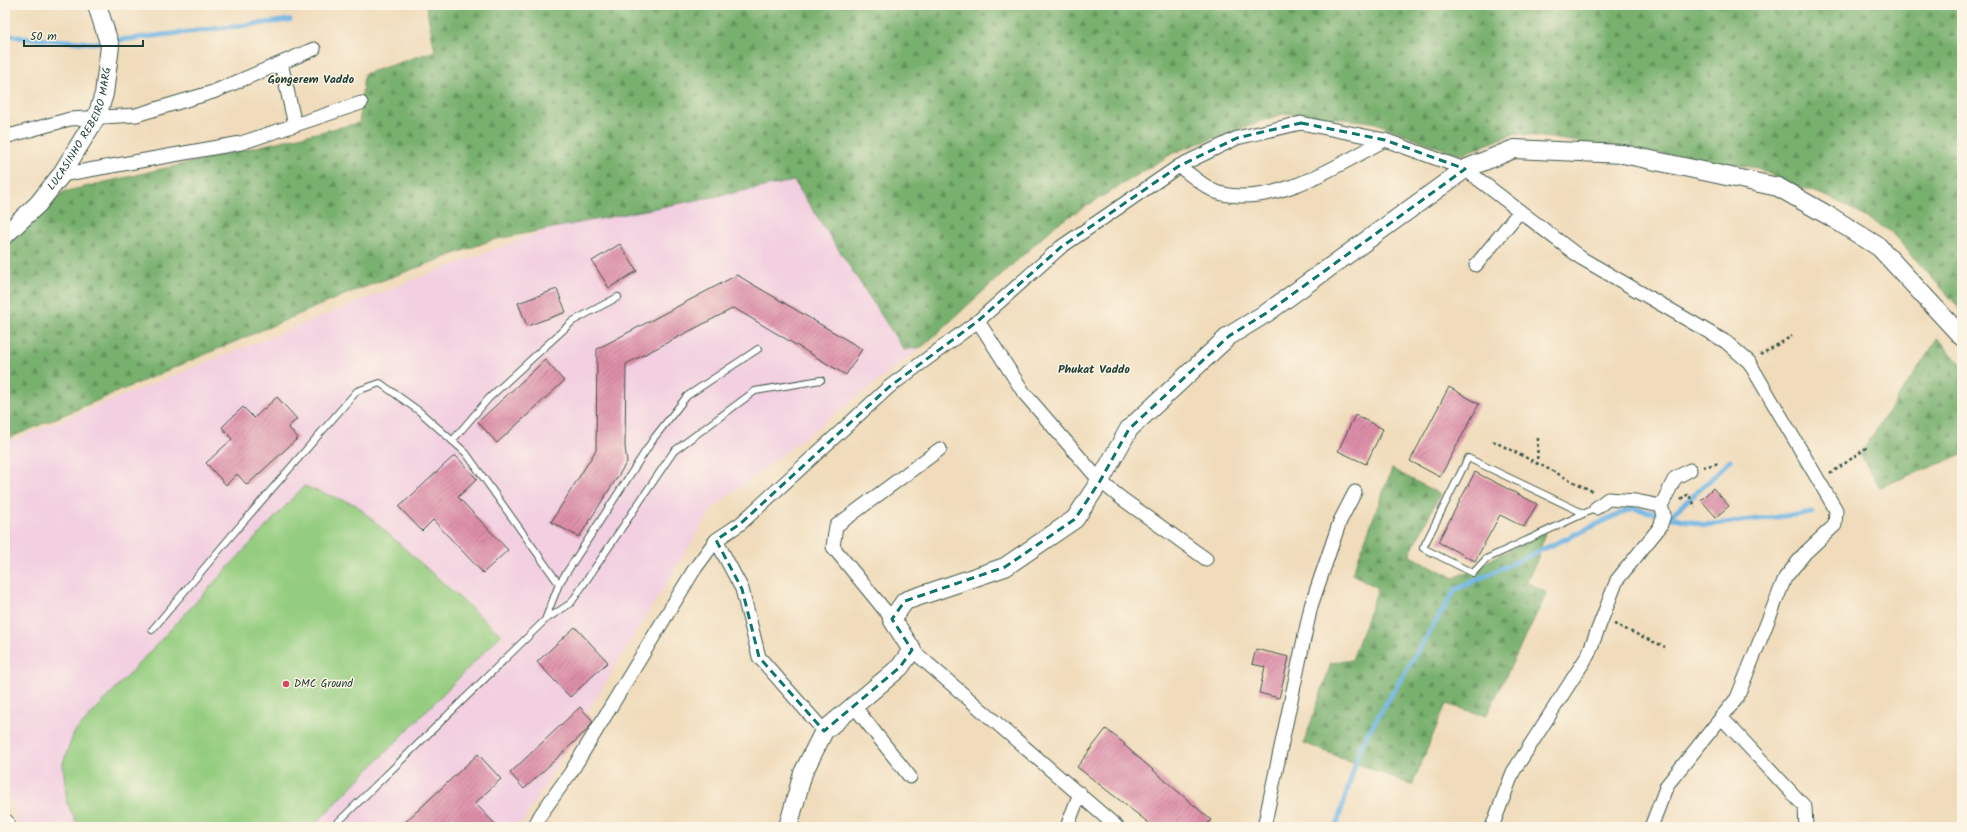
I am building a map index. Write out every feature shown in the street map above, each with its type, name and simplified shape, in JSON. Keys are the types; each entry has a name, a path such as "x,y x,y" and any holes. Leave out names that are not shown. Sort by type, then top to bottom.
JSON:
{"street":[{"name":"LUCASINHO REBEIRO MARG","path":"5,234 38,204 61,175 97,116 104,94 110,46 97,5"},
{"path":"5,137 70,120 97,116 136,115 213,92 314,49"},
{"path":"281,63 295,125"},
{"path":"61,175 241,143 361,103"},
{"path":"534,827 541,814 579,758 694,570 716,540 740,524 889,387 978,321 1061,247 1179,166 1237,138 1301,123 1385,140 1466,169 1581,258 1726,342 1749,362 1836,510 1835,525 1805,553 1785,578 1737,698 1667,785 1651,827"},
{"path":"1179,166 1218,193 1238,196 1262,195 1292,187 1385,140"},
{"path":"892,619 904,602 1005,567 1075,519 1100,481 1129,429 1229,336 1268,312 1466,169 1514,149 1623,154 1778,187 1831,217 1879,247 1962,337"},
{"path":"1476,265 1520,211"},
{"path":"978,321 1024,393 1100,481 1121,498 1206,559"},
{"path":"940,449 836,526 833,547 892,619 912,650 1080,793 1117,827"},
{"path":"1492,827 1513,772 1588,655 1618,580 1660,527 1663,511 1675,478 1690,470"},
{"path":"1264,827 1311,606 1340,521 1354,492"},
{"path":"1596,508 1608,499 1636,500 1663,511"},
{"path":"716,540 742,589 759,657 824,731"},
{"path":"788,827 803,773 824,731 900,667 912,650"},
{"path":"854,706 910,778"},
{"path":"1721,717 1805,807 1806,827"},
{"path":"1067,827 1080,793"},
{"path":"5,823 6,827"}],"lane":[{"path":"452,441 489,398 573,321 618,297"},
{"path":"545,620 560,584 654,438 688,396 758,349"},
{"path":"333,827 545,620 571,603 674,451 755,391 821,380"},
{"path":"152,630 357,391 380,383 419,411 466,453 560,584"},
{"path":"1583,513 1468,458 1423,548 1473,573 1486,559 1596,508"}],"path":[{"path":"1749,362 1792,336"},
{"path":"1537,465 1538,437"},
{"path":"1493,441 1537,465 1608,499"},
{"path":"1819,481 1869,446"},
{"path":"1663,511 1688,494 1696,507"},
{"path":"1602,619 1665,647"}],"highlighted area":[{"path":"1301,123 1385,140 1465,169 1268,312 1229,336 1129,429 1100,481 1075,519 1005,567 905,601 892,619 912,650 900,667 824,731 759,657 742,589 716,540 740,524 889,387 978,321 1061,247 1179,166 1237,138"}],"shaded area":[{"path":"796,153 913,282 922,347 713,508 628,645 520,827 19,827 5,779 5,443 423,276 625,200"}],"green space":[{"path":"426,5 1962,5 1962,311 1890,231 1834,199 1781,180 1758,168 1516,133 1459,155 1373,122 1285,113 1175,152 1057,224 922,347 904,350 794,181 492,240 351,292 5,440 5,244 63,192 359,123 364,74 435,51"},
{"path":"1938,338 1962,366 1962,455 1880,487 1860,454"},
{"path":"1392,469 1440,494 1409,555 1454,578 1545,532 1538,558 1526,582 1547,593 1486,716 1446,704 1412,785 1304,743 1331,663 1352,660 1378,588 1352,574"},
{"name":"DMC Ground","path":"304,486 356,505 501,635 312,827 79,827 67,803 63,763 74,733"}],"building":[{"path":"620,244 637,271 609,288 592,261"},
{"path":"737,275 862,349 846,375 734,308 626,364 625,447 627,462 579,537 551,522 596,450 597,349"},
{"path":"557,289 566,312 527,326 518,303"},
{"path":"545,360 564,381 497,443 478,422"},
{"path":"1449,387 1479,404 1440,477 1410,461"},
{"path":"277,397 297,419 288,427 298,438 247,485 237,474 226,485 206,463 232,439 222,427 243,407 254,418"},
{"path":"1355,415 1383,429 1366,464 1338,451"},
{"path":"455,455 477,479 458,497 508,550 483,573 433,520 422,531 399,507"},
{"path":"1475,472 1537,504 1524,527 1500,515 1475,561 1438,542"},
{"path":"1713,488 1729,506 1716,517 1701,500"},
{"path":"575,627 608,662 570,697 537,662"},
{"path":"1256,649 1289,657 1279,698 1259,693 1265,667 1252,664"},
{"path":"580,707 593,721 587,730 524,789 510,773"},
{"path":"1106,729 1211,820 1205,827 1154,827 1077,767"},
{"path":"478,754 501,779 475,803 498,827 400,827"}],"waterway":[{"path":"5,34 24,38 94,43 290,20"},
{"path":"1670,516 1704,486 1730,460"},
{"path":"1336,827 1362,743 1455,590 1632,508 1705,525 1812,513"}],"place":[{"name":"DMC Ground","path":"286,684"}],"district":[{"name":"Gongerem Vaddo","path":"311,79"},
{"name":"Phukat Vaddo","path":"1094,369"}]}
